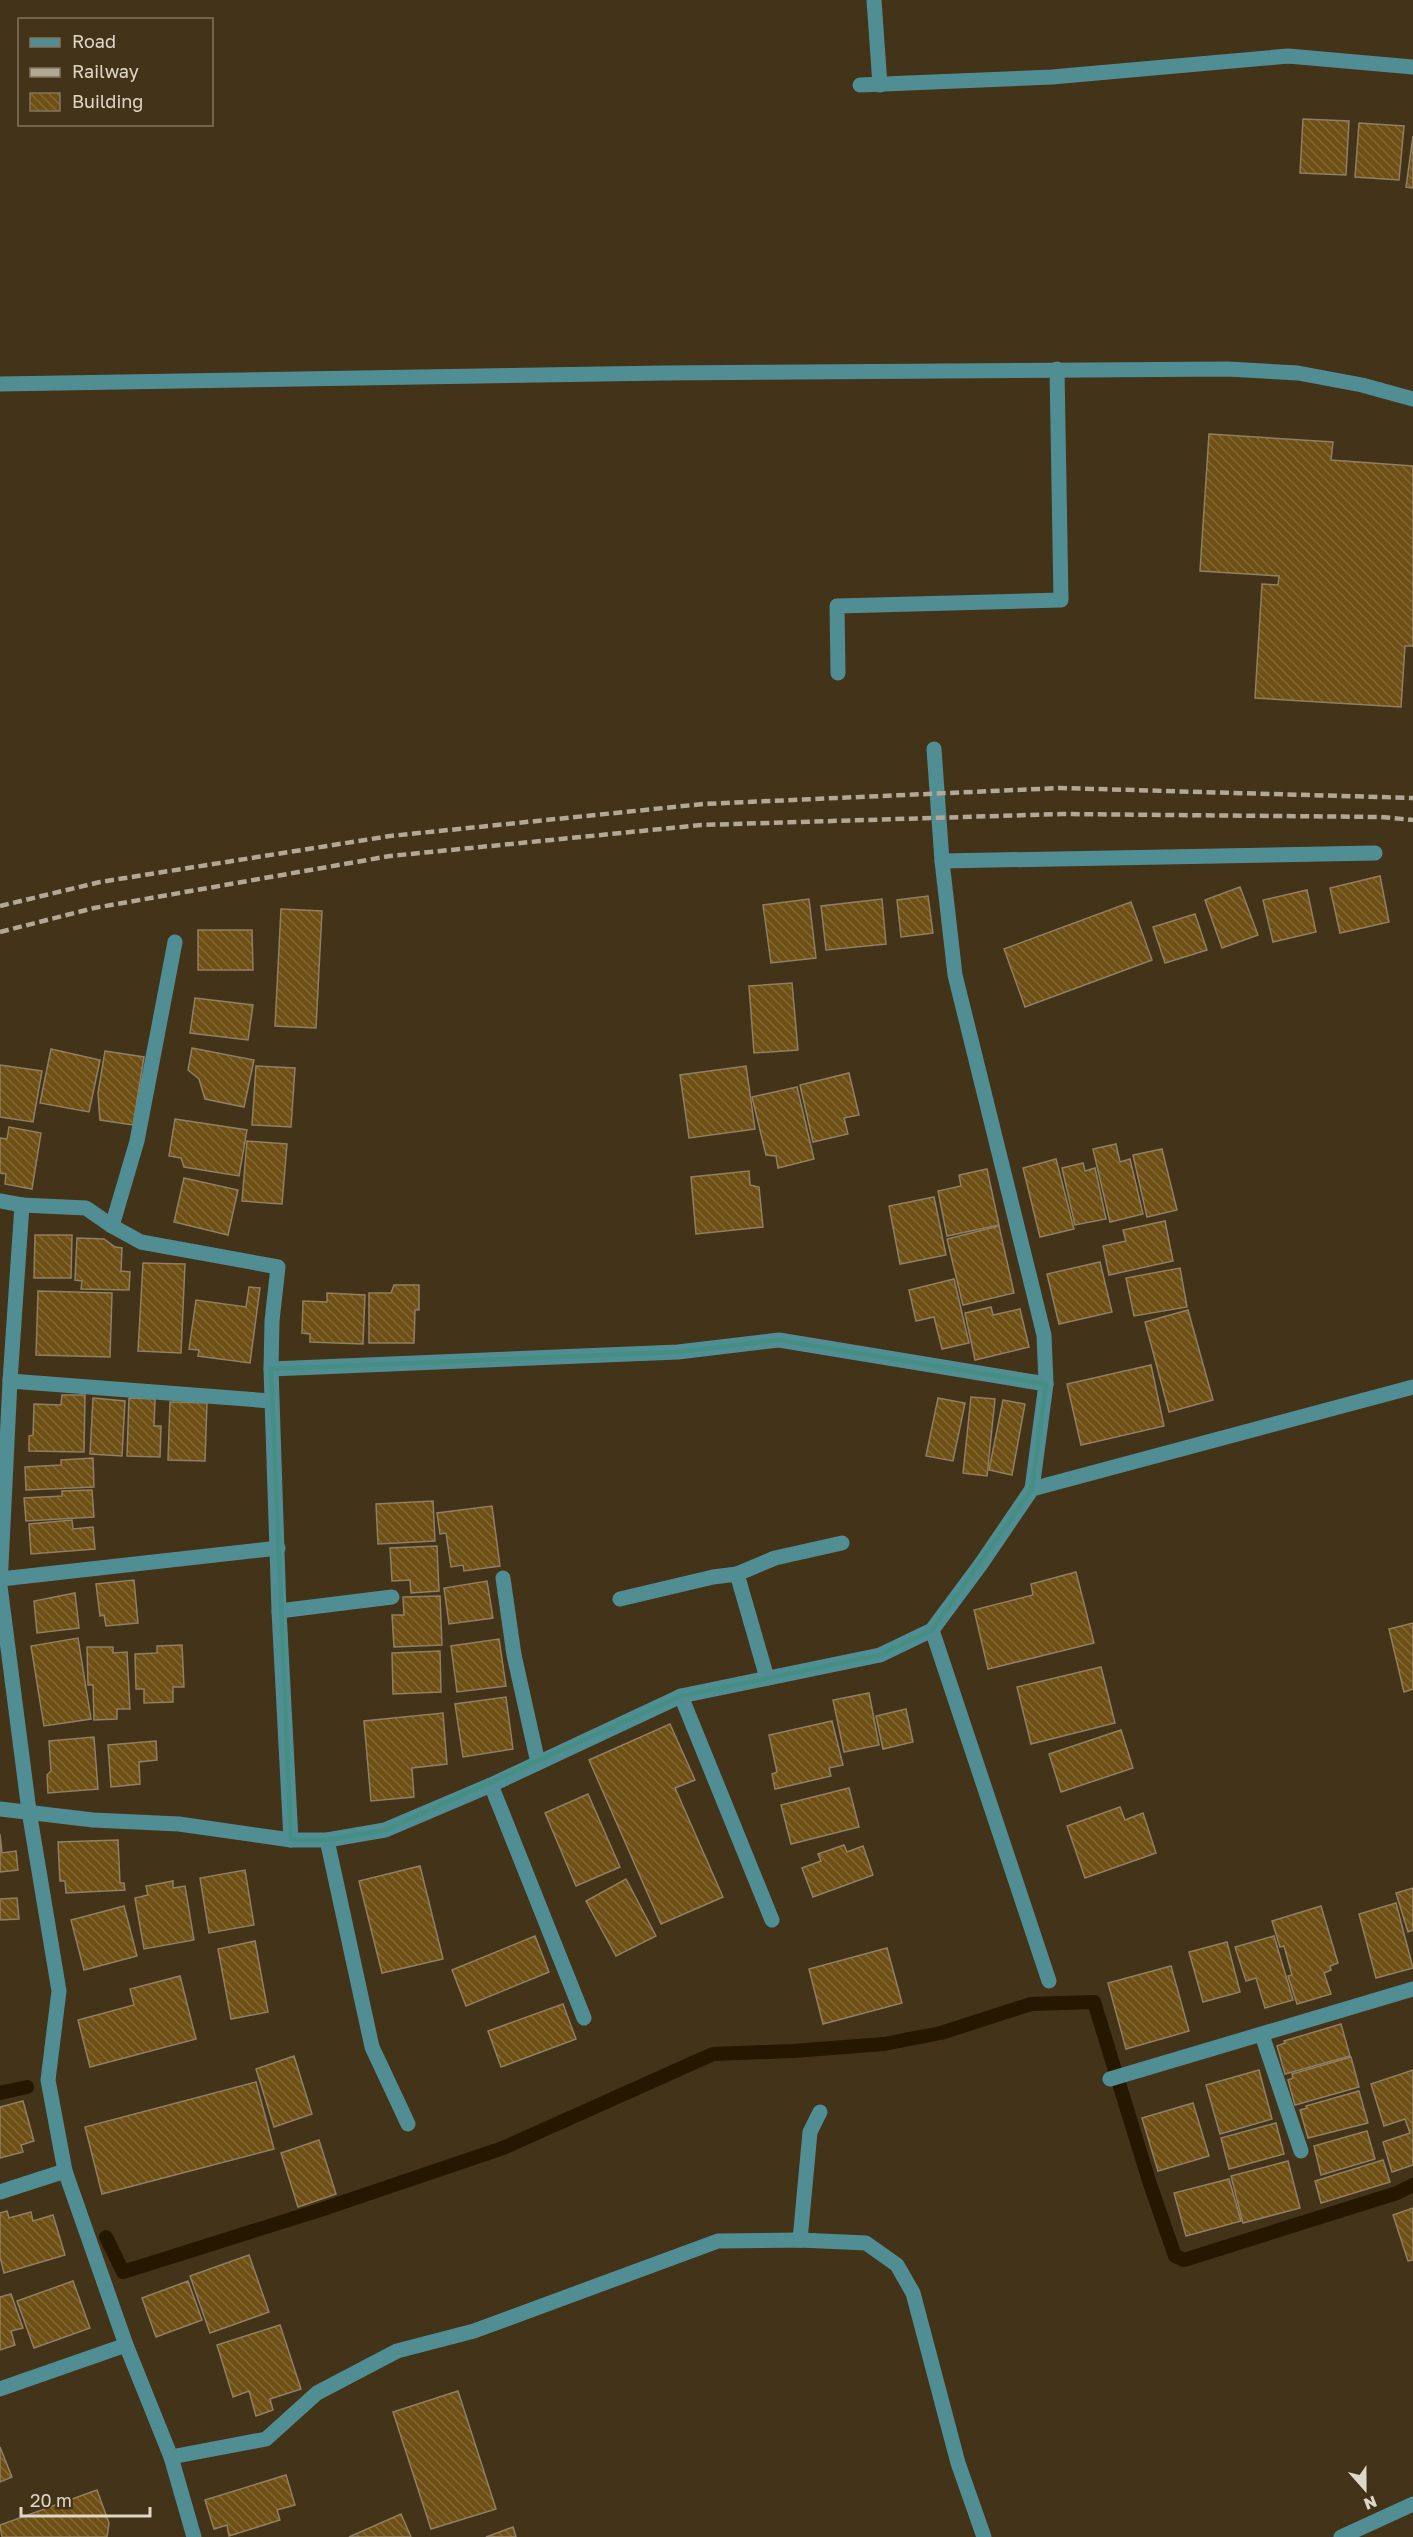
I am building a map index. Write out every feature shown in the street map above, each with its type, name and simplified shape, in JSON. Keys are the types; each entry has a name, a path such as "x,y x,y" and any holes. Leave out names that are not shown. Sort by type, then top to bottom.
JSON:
{"street":[{"path":"874,0 880,84"},
{"path":"860,85 1052,77 1288,56 1413,67"},
{"path":"838,673 837,606 1061,600 1057,369"},
{"path":"0,384 1057,369 1228,369 1298,373 1362,385 1413,399"},
{"path":"0,1809 93,1820 179,1824 291,1840 327,1840 385,1830 491,1785 681,1696 880,1655 932,1629 1032,1489 1046,1384 1044,1335 955,975 942,861 934,748"},
{"path":"942,861 1376,853"},
{"path":"112,1226 137,1141 176,942"},
{"path":"0,1201 22,1205 86,1208 141,1242 278,1267 272,1321 271,1369 279,1611 291,1840"},
{"path":"22,1205 10,1381 1,1584 29,1811 59,1991 48,2080 64,2171 126,2345 171,2457 194,2537"},
{"path":"271,1369 678,1352 779,1340 1046,1384"},
{"path":"10,1381 272,1401"},
{"path":"1032,1489 1413,1387"},
{"path":"620,1599 713,1577 737,1575 775,1558 842,1543"},
{"path":"1,1584 278,1548"},
{"path":"737,1575 767,1678"},
{"path":"503,1578 514,1655 538,1763"},
{"path":"279,1611 392,1597"},
{"path":"932,1629 1049,1981"},
{"path":"681,1696 772,1920"},
{"path":"491,1785 584,2018"},
{"path":"327,1840 372,2047 408,2124"},
{"path":"1110,2079 1413,1989"},
{"path":"1262,2035 1301,2151"},
{"path":"800,2240 810,2132 820,2112"},
{"path":"0,2192 64,2171"},
{"path":"171,2457 266,2439 317,2393 397,2351 474,2331 718,2241 800,2240 866,2243 897,2265 913,2293 958,2463 984,2537"},
{"path":"0,2389 126,2345"},
{"path":"1341,2537 1413,2504"}],"highlighted area":[{"path":"779,1340 1046,1384 1032,1489 932,1630 880,1655 681,1696 385,1830 327,1840 291,1840 271,1369 678,1352"}],"building":[{"path":"1303,119 1349,121 1346,175 1300,173"},
{"path":"1359,123 1404,126 1399,180 1355,177"},
{"path":"1413,136 1413,188 1406,187"},
{"path":"1209,434 1333,442 1331,460 1413,466 1413,646 1405,646 1401,707 1255,698 1262,584 1278,585 1279,576 1200,571"},
{"path":"1380,876 1389,922 1340,933 1330,888"},
{"path":"1240,887 1258,935 1222,948 1205,900"},
{"path":"1307,890 1316,932 1273,942 1263,900"},
{"path":"928,896 933,933 901,937 897,900"},
{"path":"809,899 816,958 771,963 763,905"},
{"path":"882,899 886,944 826,950 821,906"},
{"path":"1131,902 1152,960 1025,1007 1004,949"},
{"path":"281,909 322,911 316,1028 275,1026"},
{"path":"1195,914 1207,950 1165,963 1153,927"},
{"path":"198,930 252,930 253,970 198,970"},
{"path":"792,983 798,1050 754,1053 749,986"},
{"path":"195,998 253,1005 248,1040 190,1033"},
{"path":"192,1048 254,1060 244,1107 205,1099 199,1079 188,1070"},
{"path":"51,1049 100,1060 89,1112 40,1103"},
{"path":"105,1051 144,1057 133,1125 100,1120 98,1093"},
{"path":"0,1065 42,1071 33,1122 0,1117"},
{"path":"256,1066 295,1068 291,1127 252,1125"},
{"path":"746,1066 755,1129 689,1138 680,1075"},
{"path":"849,1073 859,1115 844,1118 848,1134 813,1142 800,1085"},
{"path":"797,1087 814,1159 778,1168 776,1156 766,1155 752,1097"},
{"path":"175,1119 247,1130 239,1176 184,1167 181,1158 169,1156"},
{"path":"9,1127 41,1133 32,1189 5,1184 6,1174 0,1173 0,1138 7,1139"},
{"path":"247,1141 287,1144 282,1204 242,1201"},
{"path":"1116,1144 1120,1162 1130,1159 1143,1214 1110,1222 1093,1149"},
{"path":"1162,1149 1177,1210 1147,1217 1133,1155"},
{"path":"1056,1159 1074,1229 1040,1237 1023,1168"},
{"path":"1083,1163 1085,1171 1095,1168 1106,1219 1075,1225 1062,1168"},
{"path":"987,1169 999,1225 947,1236 938,1191 961,1186 959,1175"},
{"path":"749,1171 750,1185 759,1187 763,1227 696,1234 691,1177"},
{"path":"184,1178 238,1190 228,1235 174,1222"},
{"path":"934,1197 946,1255 900,1264 889,1206"},
{"path":"1165,1221 1173,1261 1109,1275 1103,1246 1126,1241 1123,1230"},
{"path":"999,1226 1014,1293 963,1305 947,1239"},
{"path":"35,1235 72,1235 71,1278 34,1278"},
{"path":"77,1238 104,1239 115,1247 122,1248 121,1271 130,1272 129,1290 81,1289 82,1281 75,1280"},
{"path":"1100,1262 1112,1312 1059,1324 1047,1274"},
{"path":"143,1263 185,1264 181,1353 138,1351"},
{"path":"1180,1268 1187,1307 1134,1316 1126,1278"},
{"path":"954,1279 969,1343 942,1349 934,1317 916,1321 909,1290"},
{"path":"394,1285 419,1285 419,1310 415,1310 414,1343 369,1343 369,1293 391,1293"},
{"path":"249,1287 260,1288 250,1363 198,1356 199,1350 189,1349 196,1300 246,1307"},
{"path":"38,1291 112,1293 110,1357 36,1355"},
{"path":"327,1293 365,1295 363,1344 310,1342 310,1334 302,1333 303,1301 327,1302"},
{"path":"991,1307 993,1315 1020,1309 1029,1347 975,1360 965,1313"},
{"path":"1188,1310 1213,1400 1169,1412 1145,1322"},
{"path":"1151,1365 1164,1426 1081,1445 1067,1384"},
{"path":"62,1395 85,1395 84,1452 29,1451 29,1436 33,1435 34,1404 61,1405"},
{"path":"971,1397 995,1399 987,1476 963,1473"},
{"path":"93,1398 125,1401 122,1456 90,1454"},
{"path":"129,1398 155,1399 154,1426 161,1426 160,1457 127,1456"},
{"path":"938,1398 965,1403 953,1461 926,1456"},
{"path":"1003,1400 1025,1404 1012,1475 989,1470"},
{"path":"170,1402 207,1403 205,1461 168,1460"},
{"path":"93,1458 94,1487 26,1490 25,1467 61,1465 61,1460"},
{"path":"92,1490 94,1517 26,1521 24,1498 62,1496 62,1491"},
{"path":"433,1501 435,1541 378,1544 376,1504"},
{"path":"492,1506 500,1566 464,1571 463,1565 451,1567 446,1533 440,1534 437,1513"},
{"path":"72,1520 73,1529 93,1527 95,1549 31,1554 29,1524"},
{"path":"437,1546 439,1591 411,1593 410,1580 392,1581 390,1548"},
{"path":"1076,1572 1094,1643 988,1669 974,1610 1033,1595 1031,1584"},
{"path":"134,1580 138,1623 106,1626 104,1615 100,1616 96,1584"},
{"path":"487,1581 493,1618 449,1624 444,1588"},
{"path":"75,1593 79,1628 37,1633 34,1601"},
{"path":"440,1596 442,1645 394,1647 392,1615 404,1615 403,1597"},
{"path":"1413,1623 1413,1689 1404,1692 1389,1629"},
{"path":"78,1638 91,1719 44,1726 31,1646"},
{"path":"499,1639 506,1686 457,1692 451,1646"},
{"path":"182,1645 184,1687 173,1687 173,1702 144,1703 144,1689 136,1689 135,1654 157,1653 157,1646"},
{"path":"87,1647 113,1647 113,1653 127,1652 130,1709 117,1709 117,1719 94,1720 93,1685 88,1685"},
{"path":"440,1651 441,1692 393,1694 392,1653"},
{"path":"1101,1667 1115,1723 1031,1744 1017,1687"},
{"path":"869,1693 879,1745 844,1752 833,1700"},
{"path":"506,1697 513,1749 463,1757 455,1704"},
{"path":"906,1709 913,1742 883,1749 876,1716"},
{"path":"443,1713 447,1764 412,1768 414,1797 371,1801 364,1721"},
{"path":"832,1721 843,1765 829,1768 831,1776 775,1789 772,1774 777,1772 769,1735"},
{"path":"670,1724 695,1780 675,1788 723,1897 661,1924 589,1760"},
{"path":"1121,1730 1133,1768 1061,1792 1049,1754"},
{"path":"94,1737 98,1789 48,1793 47,1775 51,1771 49,1741"},
{"path":"156,1741 157,1760 139,1762 140,1784 111,1787 108,1745"},
{"path":"849,1788 859,1827 791,1844 781,1805"},
{"path":"588,1794 620,1867 576,1886 545,1813"},
{"path":"1120,1807 1125,1820 1143,1813 1156,1853 1085,1878 1067,1826"},
{"path":"0,1834 2,1853 16,1851 18,1870 0,1872"},
{"path":"118,1840 120,1883 124,1883 125,1890 66,1893 65,1881 60,1881 58,1842"},
{"path":"844,1845 847,1852 863,1846 873,1875 813,1897 802,1868 821,1861 818,1854"},
{"path":"420,1866 443,1959 382,1973 359,1881"},
{"path":"245,1870 254,1925 209,1933 200,1878"},
{"path":"626,1879 656,1936 616,1956 586,1901"},
{"path":"173,1881 173,1888 185,1886 194,1940 144,1949 135,1898 148,1895 146,1886"},
{"path":"1413,1888 1413,1930 1408,1932 1396,1893"},
{"path":"17,1898 19,1919 0,1920 0,1899"},
{"path":"1396,1903 1413,1968 1376,1978 1359,1914"},
{"path":"124,1906 137,1956 84,1970 71,1920"},
{"path":"1321,1906 1338,1963 1330,1966 1331,1970 1324,1973 1331,1994 1297,2004 1288,1976 1292,1975 1284,1946 1280,1947 1272,1921"},
{"path":"535,1936 549,1972 466,2006 452,1970"},
{"path":"1274,1936 1293,2000 1265,2008 1256,1978 1246,1981 1235,1947"},
{"path":"255,1941 268,2012 231,2019 218,1949"},
{"path":"1227,1942 1240,1992 1203,2002 1189,1952"},
{"path":"887,1948 902,2003 823,2024 809,1969"},
{"path":"1171,1966 1189,2031 1126,2049 1108,1983"},
{"path":"180,1976 196,2039 90,2067 78,2020 134,2005 130,1989"},
{"path":"563,2004 576,2039 501,2067 488,2031"},
{"path":"1341,2024 1350,2056 1285,2074 1277,2046 1285,2043 1284,2041"},
{"path":"294,2056 312,2114 274,2127 256,2069"},
{"path":"1351,2057 1359,2087 1295,2105 1288,2080 1293,2078 1292,2074"},
{"path":"1259,2070 1272,2119 1220,2134 1206,2085"},
{"path":"1413,2070 1413,2165 1392,2172 1383,2142 1410,2133 1405,2119 1384,2126 1371,2084"},
{"path":"256,2082 274,2149 102,2194 85,2127"},
{"path":"1359,2091 1368,2123 1308,2138 1300,2110 1307,2108 1306,2106"},
{"path":"23,2101 34,2141 21,2145 23,2152 0,2158 0,2107"},
{"path":"1193,2103 1209,2156 1158,2171 1142,2118"},
{"path":"1276,2123 1284,2154 1229,2169 1221,2138"},
{"path":"1367,2131 1375,2159 1321,2175 1314,2146"},
{"path":"319,2140 336,2194 298,2207 281,2153"},
{"path":"1383,2160 1390,2182 1321,2203 1315,2181"},
{"path":"1288,2161 1300,2208 1243,2223 1231,2176"},
{"path":"1229,2179 1241,2221 1186,2236 1174,2193"},
{"path":"1413,2208 1413,2260 1408,2261 1393,2215"},
{"path":"7,2211 9,2218 31,2212 33,2221 53,2215 65,2255 4,2273 0,2257 0,2213"},
{"path":"249,2255 269,2312 210,2333 190,2276"},
{"path":"73,2281 90,2328 34,2348 17,2301"},
{"path":"188,2281 202,2320 156,2337 142,2298"},
{"path":"11,2294 23,2328 11,2331 15,2345 0,2350 0,2297"},
{"path":"280,2325 301,2389 270,2399 273,2410 256,2416 249,2391 233,2397 217,2345"},
{"path":"458,2391 496,2509 431,2529 393,2412"},
{"path":"0,2447 12,2477 0,2482"},
{"path":"286,2475 295,2505 277,2510 280,2520 229,2536 227,2525 214,2529 205,2500"},
{"path":"97,2490 109,2523 107,2537 2,2537 0,2525"},
{"path":"401,2514 411,2537 349,2537"},
{"path":"513,2527 516,2537 486,2537"}],"waterway":[{"path":"106,2237 123,2272 320,2210 503,2148 713,2054 884,2044 941,2033 1031,2004 1094,2002 1150,2184 1175,2256 1184,2260 1397,2193 1413,2185"},
{"path":"0,2093 27,2087"}],"railway":[{"path":"0,906 100,882 390,836 703,804 1060,788 1413,798"},
{"path":"0,932 94,908 390,856 701,825 1062,814 1381,817 1413,820"}]}
